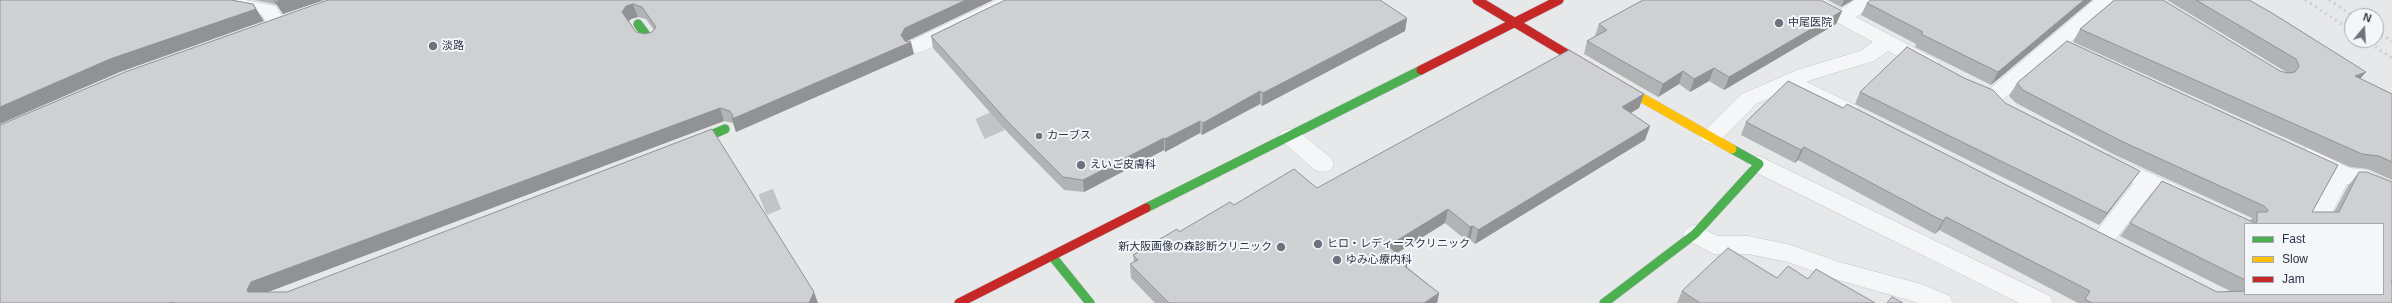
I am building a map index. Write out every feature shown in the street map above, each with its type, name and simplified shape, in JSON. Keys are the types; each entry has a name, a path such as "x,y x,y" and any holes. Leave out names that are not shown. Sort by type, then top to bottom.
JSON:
{"street":[{"path":"210,0 269,10 277,25"},
{"path":"915,47 1013,0"},
{"path":"1477,0 1620,86 1759,164 2040,303"},
{"path":"959,303 1559,0"},
{"path":"1810,0 1946,73"},
{"path":"1842,17 1869,0"},
{"path":"1994,99 2095,11 2105,0"},
{"path":"638,24 649,39"},
{"path":"1711,137 1748,99 1804,75 1867,56 1888,42"},
{"path":"2058,43 2079,53"},
{"path":"1790,81 1868,120"},
{"path":"680,148 726,129"},
{"path":"1290,136 1323,164"},
{"path":"2289,147 2347,176 2371,180 2392,191"},
{"path":"2090,152 2205,208"},
{"path":"1604,303 1695,234 1759,164"},
{"path":"2315,223 2339,178 2347,176"},
{"path":"2103,239 2148,181"},
{"path":"2082,229 2123,250"},
{"path":"1695,234 1714,245 1748,245 1791,254 1835,270 1921,293 1942,303"},
{"path":"1052,256 1090,303"}],"building":[{"path":"0,0 231,0 253,4 256,9 110,59 0,107"},
{"path":"328,0 966,0 905,28 901,35 905,41 911,42 732,119 733,116 730,111 720,108 251,282 247,290 248,292 287,292 712,129 814,292 809,303 0,303 0,125 125,72","holes":["633,4 642,7 656,27 652,32 645,34 636,32 622,12 626,6"]},
{"path":"1005,0 1380,0 1407,18 1263,93 1260,91 1203,123 1200,121 1165,139 1164,138 1083,180 1063,177 1008,122 931,36"},
{"path":"1643,0 1821,0 1842,11 1729,77 1714,68 1694,79 1683,71 1663,84 1587,41 1607,30 1599,24"},
{"path":"1871,0 2084,0 1998,72 1921,34 1923,32 1867,3"},
{"path":"2114,0 2163,0 2280,71 2287,73 2295,72 2299,66 2296,59 2196,0 2249,0 2272,13 2366,72 2355,76 2392,94 2392,162 2379,156 2362,154 2080,29"},
{"path":"2067,41 2338,165 2312,212 2339,212 2359,172 2367,172 2392,182 2392,303 2092,303 2085,299 2090,291 1946,217 1943,221 1804,147 1801,150 1746,122 1788,81 1843,108 1847,104 2217,292 2244,291 2244,295 2384,295 2384,223 2255,223 2257,222 2257,212 2267,212 2268,210 2264,206 2121,141 2023,90 2017,83"},
{"path":"1907,47 1964,78 1993,90 2005,103 2140,171 2107,213 1860,92"},
{"path":"1569,50 1644,94 1622,107 1650,126 1478,230 1473,226 1470,227 1448,209 1388,246 1408,262 1403,265 1439,293 1424,303 1169,303 1130,264 1138,260 1133,255 1177,229 1179,232 1230,202 1234,205 1294,169 1317,188"},
{"path":"2162,181 2255,223 2244,223 2244,280 2130,223"},
{"path":"1728,248 1777,278 1788,266 1808,279 1816,269 1875,303 1700,303 1682,291"},
{"path":"1892,297 1903,303 1887,303"}],"tunnel":[{"path":"980,129 1024,109"},
{"path":"732,217 777,199"}],"railway":[{"path":"2305,0 2344,26"},
{"path":"2329,0 2344,10"},
{"path":"2384,36 2392,41"},
{"path":"2377,48 2392,58"}],"traffic: fast":[{"path":"638,24 649,39"},
{"path":"1146,208 1421,70"},
{"path":"688,145 725,129"},
{"path":"1604,303 1695,234 1759,164 1732,149"},
{"path":"1052,256 1090,303"}],"traffic: slow":[{"path":"1607,78 1732,149"}],"traffic: jam":[{"path":"1477,0 1607,78"},
{"path":"1421,70 1559,0"},
{"path":"959,303 1146,208"}],"place":[{"name":"中尾医院","path":"1779,23"},
{"name":"淡路","path":"433,46"},
{"name":"カーブス","path":"1039,136"},
{"name":"えいご皮膚科","path":"1081,165"},
{"name":"ヒロ・レディースクリニック","path":"1318,244"},
{"name":"新大阪画像の森診断クリニック","path":"1281,247"},
{"name":"ゆみ心療内科","path":"1337,260"}]}
